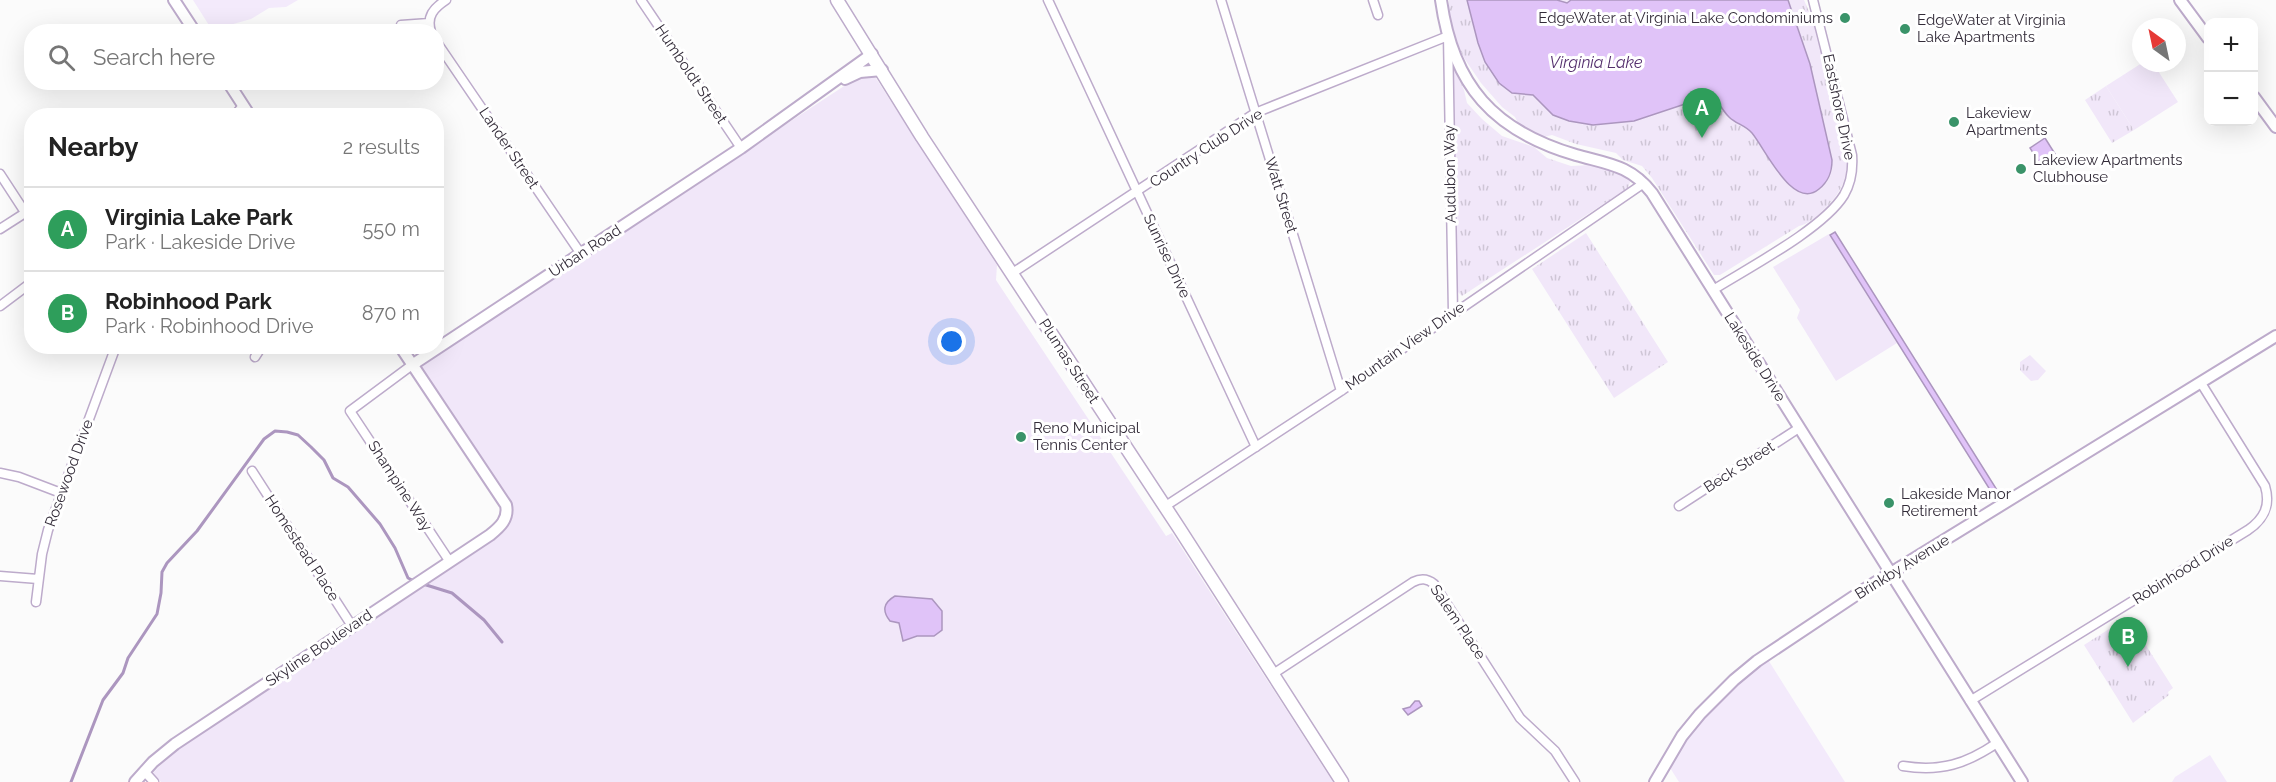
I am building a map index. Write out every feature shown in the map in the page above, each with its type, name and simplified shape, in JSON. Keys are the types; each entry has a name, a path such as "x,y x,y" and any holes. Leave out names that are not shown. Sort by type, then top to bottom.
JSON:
{"main road":[{"name":"Plumas Street","path":"837,0 921,136 1342,782"}],"street":[{"path":"174,0 190,24"},
{"path":"430,24 431,14 435,7 446,0"},
{"name":"Humboldt Street","path":"641,0 741,148"},
{"name":"Sunrise Drive","path":"1048,0 1256,447"},
{"name":"Watt Street","path":"1221,0 1341,391"},
{"path":"1373,0 1378,15"},
{"name":"Lakeside Drive","path":"1440,0 1448,36 1471,87 1484,105 1506,124 1551,146 1619,166 1644,183 2022,782"},
{"name":"Eastshore Drive","path":"1713,290 1816,224 1836,206 1848,187 1852,155 1813,0"},
{"path":"2180,0 2204,33"},
{"name":"Country Club Drive","path":"1011,274 1256,113 1448,36"},
{"name":"Audubon Way","path":"1448,36 1453,313"},
{"name":"Lander Street","path":"444,53 581,254"},
{"name":"Urban Road","path":"821,92 829,83 872,54"},
{"name":"Urban Road","path":"444,343 741,148 821,92 855,74 882,70"},
{"path":"233,90 243,106"},
{"path":"2258,104 2276,127"},
{"path":"0,174 24,211"},
{"name":"Mountain View Drive","path":"1164,507 1341,391 1644,183"},
{"path":"0,229 24,214"},
{"path":"0,306 24,288"},
{"name":"Brinkby Avenue","path":"1655,782 1682,736 1703,711 1734,680 1778,646 1891,573 2276,336"},
{"name":"Rosewood Drive","path":"36,602 38,579 48,530 113,354"},
{"path":"405,354 412,364"},
{"name":"Urban Road","path":"350,411 427,354"},
{"name":"Skyline Boulevard","path":"135,782 175,744 497,530 506,518 507,511 504,501 412,364"},
{"name":"Robinhood Drive","path":"1971,701 2261,520 2268,504 2265,486 2200,383"},
{"name":"Shampine Way","path":"350,411 450,562"},
{"name":"Beck Street","path":"1679,506 1799,428"},
{"name":"Homestead Place","path":"252,471 352,626"},
{"path":"0,473 19,477 61,493"},
{"path":"0,576 38,579"},
{"name":"Salem Place","path":"1273,674 1413,582 1429,580 1434,584 1520,718 1555,751 1575,782"},
{"path":"1903,766 1934,768 1963,763 1977,757 1997,743"},
{"path":"144,771 154,782"}],"shaded area":[{"path":"193,0 298,0 286,7 269,8 251,19 233,24 208,24"},
{"path":"1767,658 1845,782 1679,782 1667,763 1717,696"},
{"path":"2210,755 2227,782 2172,782 2175,777"}],"green space":[{"path":"1449,0 1804,0 1817,30 1847,153 1846,172 1841,187 1826,208 1812,220 1720,275 1714,275 1642,166 1623,160 1616,153 1576,144 1552,135 1544,137 1519,125 1515,117 1502,107 1481,83 1464,58 1449,18"},
{"path":"1452,64 1464,90 1467,103 1502,136 1534,147 1547,158 1571,166 1591,165 1616,171 1628,177 1630,182 1628,188 1462,296 1456,290"},
{"path":"870,69 997,265 996,280 1166,536 1172,533 1333,782 161,782 153,773 190,739 498,534 510,502 420,365 437,354 444,354 444,349"},
{"path":"2132,69 2132,72 2159,72 2178,102 2134,130 2106,86"},
{"path":"2106,86 2134,130 2112,143 2085,100"},
{"path":"1586,233 1668,362 1614,398 1532,269"},
{"path":"1829,234 1897,343 1836,381 1797,318 1800,310 1773,267"},
{"path":"2030,355 2046,371 2038,380 2031,381 2020,370 2020,362"},
{"path":"2128,617 2173,688 2168,692 2169,695 2133,723 2084,645"}],"water":[{"name":"Virginia Lake","path":"1467,0 1557,0 1567,3 1571,0 1788,0 1810,64 1832,160 1829,176 1819,189 1809,194 1800,192 1781,176 1752,133 1729,117 1718,102 1694,101 1634,121 1593,125 1569,121 1553,115 1533,95 1512,93 1499,83 1485,62"},
{"path":"2045,138 2057,157 2042,167 2030,148"},
{"path":"1835,232 1997,490 1992,493 1830,235"},
{"path":"895,596 932,599 942,611 942,630 934,636 917,636 903,641 899,623 890,621 885,611 888,601"},
{"path":"1415,701 1419,701 1422,706 1408,715 1403,709 1410,707"}],"waterway":[{"path":"71,782 103,700 123,673 128,658 157,614 162,572 167,563 197,531 264,439 275,431 298,435 324,460 333,478 348,487 380,524 395,548 408,578 414,581"},
{"path":"423,584 452,593 484,620 502,642"}],"place":[{"name":"EdgeWater at Virginia Lake Condominiums","path":"1845,18"},
{"name":"EdgeWater at Virginia Lake Apartments","path":"1905,29"},
{"name":"Lakeview Apartments","path":"1954,122"},
{"name":"Virginia Lake Park","path":"1702,138"},
{"name":"Lakeview Apartments Clubhouse","path":"2021,169"},
{"name":"Reno Municipal Tennis Center","path":"1021,437"},
{"name":"Lakeside Manor Retirement","path":"1889,503"},
{"name":"Robinhood Park","path":"2128,667"}]}
